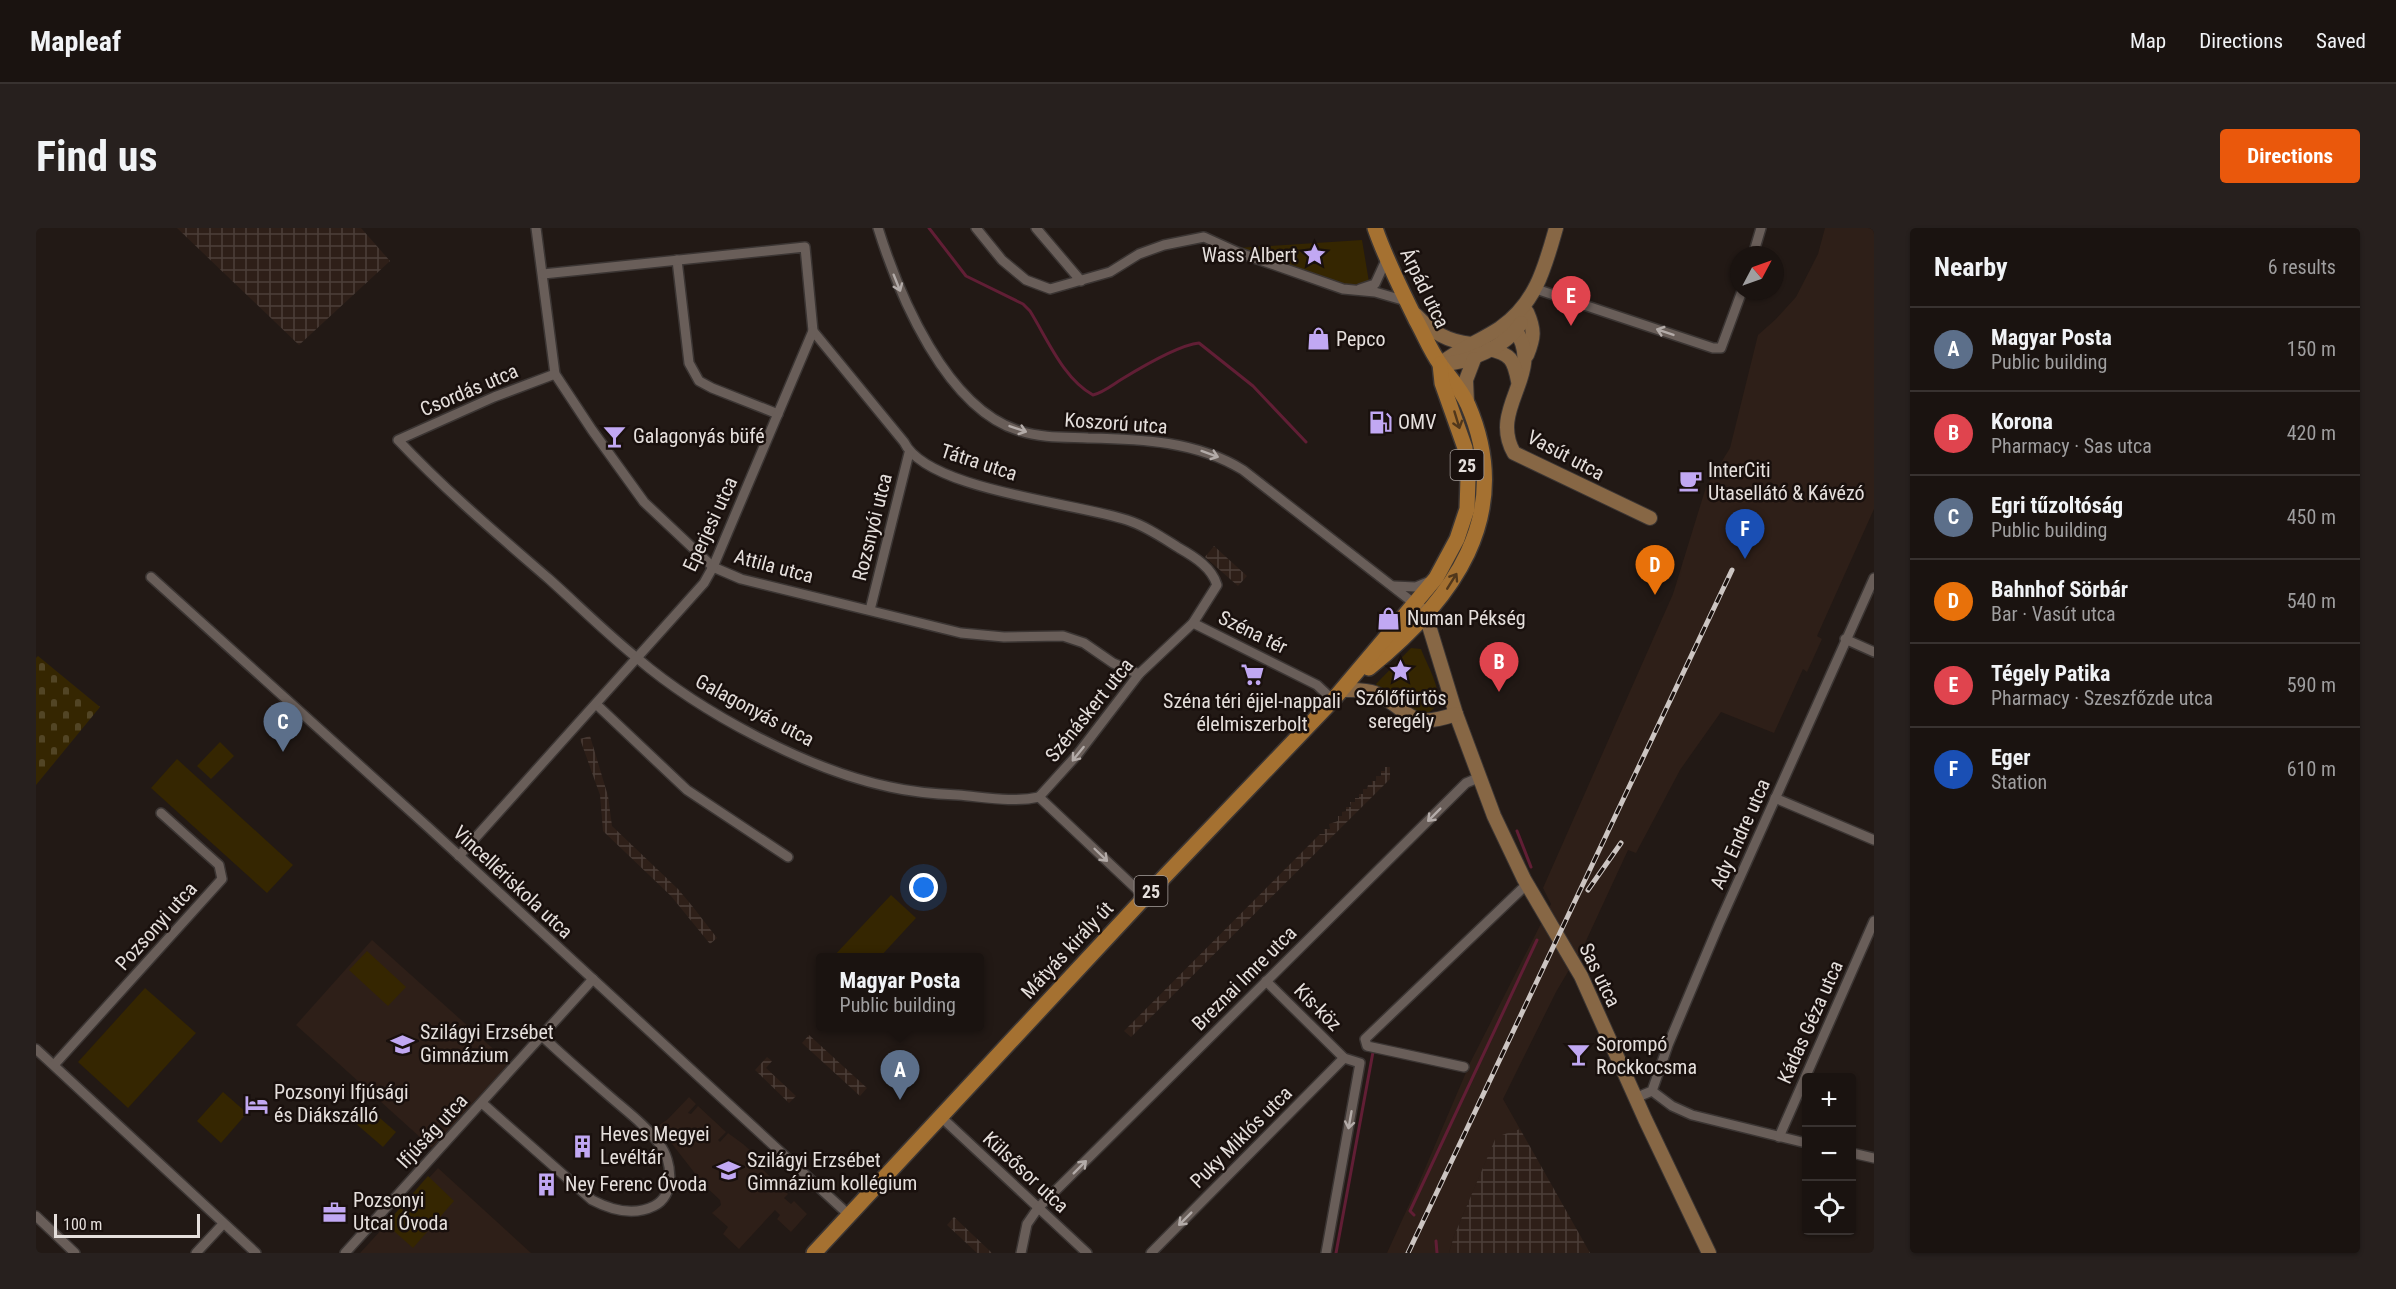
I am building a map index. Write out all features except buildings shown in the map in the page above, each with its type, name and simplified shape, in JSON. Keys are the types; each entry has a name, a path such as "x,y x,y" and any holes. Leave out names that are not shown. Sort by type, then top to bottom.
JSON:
{"main road":[{"name":"Árpád utca","path":"1375,228 1386,260 1440,364"},
{"path":"1440,364 1474,359 1516,331 1524,309 1536,289 1556,228"},
{"path":"1409,306 1441,337 1453,342 1471,344"},
{"path":"1440,364 1455,351 1500,328 1524,309"},
{"name":"Vasút utca","path":"1524,309 1534,328 1534,338 1506,425 1507,441 1514,453 1650,518"},
{"path":"1500,328 1516,331 1523,342 1526,358"},
{"path":"1489,349 1504,352 1514,363 1518,382"},
{"path":"1467,403 1466,380 1474,359"},
{"name":"Mátyás király út","path":"814,1253 1145,897 1353,678 1366,659 1421,610 1442,596 1466,557 1484,508 1481,441 1467,403 1454,380 1440,364"},
{"name":"Mátyás király út","path":"1353,678 1369,668 1413,630 1436,578 1457,539 1467,509 1468,479 1465,448 1443,383 1440,364"},
{"name":"Sas utca","path":"1421,610 1478,778 1494,816 1527,884 1581,976 1635,1098 1709,1253"},
{"path":"1369,668 1369,684 1375,693"},
{"path":"1337,695 1363,690 1375,693 1413,719 1435,721 1456,714"}],"street":[{"name":"Attila utca","path":"536,228 555,374 592,430 645,502 713,567 741,579 961,633 1004,637 1063,636 1084,643 1113,663 1139,674"},
{"name":"Koszorú utca","path":"878,228 903,297 931,351 963,391 999,422 1021,432 1059,437 1152,441 1197,449 1224,459 1243,470 1421,610"},
{"path":"976,228 1002,260 1026,280 1050,289 1110,272 1139,254 1164,245 1204,237"},
{"path":"1036,228 1081,281"},
{"path":"1196,228 1204,237 1237,252 1313,280 1342,289 1388,295 1409,306"},
{"path":"1756,246 1761,228"},
{"path":"543,274 805,247 813,331"},
{"path":"677,260 689,363 699,381 778,414"},
{"path":"1357,291 1375,284 1386,260"},
{"path":"1536,289 1713,348 1721,348 1739,300"},
{"name":"Eperjesi utca","path":"459,856 704,583 713,567 813,331"},
{"name":"Tátra utca","path":"813,331 904,442 909,453 938,471 976,484 1128,520 1159,535 1189,554 1214,573 1217,585"},
{"name":"Csordás utca","path":"398,440 494,397 555,374"},
{"name":"Galagonyás utca","path":"398,440 481,521 637,659 686,695 734,724 835,772 890,787 939,794 1026,800 1039,796"},
{"name":"Rozsnyói utca","path":"870,610 909,453"},
{"name":"Vincellériskola utca","path":"151,577 459,856 849,1215"},
{"path":"1393,586 1416,587 1436,578"},
{"name":"Ady Endre utca","path":"1652,1091 1668,1046 1775,798 1874,578"},
{"name":"Széna tér","path":"1217,585 1193,623 1337,695"},
{"name":"Szénáskert utca","path":"1039,796 1077,755 1139,674 1193,623"},
{"path":"1845,639 1874,652"},
{"path":"596,704 687,790 788,857"},
{"name":"Breznai Imre utca","path":"1021,1253 1027,1224 1038,1208 1466,783 1478,778"},
{"path":"1039,796 1145,897"},
{"path":"1775,798 1874,840"},
{"name":"Pozsonyi utca","path":"54,1065 222,879 219,865 161,813"},
{"path":"1464,1068 1367,1046 1365,1039 1527,884"},
{"name":"Kádas Géza utca","path":"1779,1137 1874,921"},
{"name":"Ifjúság utca","path":"345,1253 593,979"},
{"name":"Kis-köz","path":"1266,981 1344,1058"},
{"path":"482,1103 592,1200 609,1209 626,1211 654,1206 662,1200 670,1175 668,1162 661,1147 637,1121 542,1036"},
{"path":"36,1049 256,1253"},
{"path":"1326,1253 1360,1063 1344,1058"},
{"name":"Puky Miklós utca","path":"1151,1253 1344,1058"},
{"path":"1635,1098 1652,1091 1672,1106 1692,1116 1802,1142"},
{"name":"Külsősor utca","path":"940,1116 1087,1253"},
{"path":"1856,1154 1874,1158"},
{"path":"36,1216 75,1253"},
{"path":"196,1253 223,1224"}],"shaded area":[{"path":"177,228 361,228 390,261 299,345"},
{"path":"1825,228 1874,228 1874,509 1817,636 1822,639 1807,672 1803,669 1774,733 1721,712 1680,770 1636,853 1628,850 1585,943 1556,992 1503,1099 1520,1129 1496,1138 1454,1236 1449,1253 1387,1253 1470,1063 1551,904 1543,888 1673,594 1706,487 1730,448 1758,335 1796,297 1818,254"},
{"path":"1214,546 1247,576 1238,586 1205,557"},
{"path":"590,736 608,796 612,826 678,889 693,907 717,938 710,944 671,896 603,831 600,795 580,739"},
{"path":"1385,767 1390,767 1390,779 1131,1037 1124,1031 1320,834 1325,834 1324,829 1330,829 1329,824 1338,821 1338,816 1342,816 1346,807 1351,807 1350,802 1355,802 1359,794 1363,794 1363,789 1372,785 1372,781 1376,781 1376,776 1381,776 1381,771 1385,771"},
{"name":"Szilágyi Erzsébet Gimnázium","path":"372,940 509,1063 432,1148 296,1025"},
{"path":"809,1035 867,1088 860,1096 802,1043"},
{"path":"767,1057 772,1061 766,1068 796,1096 789,1103 755,1070"},
{"name":"Szilágyi Erzsébet Gimnázium kollégium","path":"689,1097 696,1104 688,1113 691,1114 698,1106 726,1132 718,1140 720,1142 728,1133 743,1144 759,1158 755,1162 788,1194 784,1198 791,1204 794,1201 807,1214 791,1232 777,1219 780,1215 775,1210 739,1249 723,1234 728,1227 712,1213 721,1205 720,1200 704,1185 658,1126"},
{"path":"1520,1129 1590,1253 1449,1253 1496,1137"},
{"path":"438,1168 531,1253 360,1253"},
{"path":"954,1217 992,1253 977,1253 947,1225"}],"green space":[{"path":"1362,240 1369,282 1355,287 1340,285 1237,248"},
{"path":"1411,648 1421,649 1434,679 1438,698 1435,706 1429,712 1417,716 1376,684"},
{"path":"38,656 100,707 36,785 36,658"},
{"path":"220,742 234,756 211,779 197,766"},
{"path":"177,759 293,865 267,893 151,788"},
{"path":"891,895 916,918 884,953 837,953"},
{"path":"367,951 406,987 388,1006 349,970"},
{"path":"145,988 196,1033 128,1108 78,1062"},
{"path":"223,1092 247,1113 221,1143 197,1121"},
{"path":"367,1107 396,1132 383,1147 354,1122"},
{"path":"428,1176 454,1201 413,1248 386,1224"}],"waterway":[{"path":"929,228 966,276 1023,304 1030,311 1065,369 1082,388 1093,395 1160,358 1199,343 1253,386 1306,442"},
{"path":"1517,831 1531,867"},
{"path":"1414,1215 1410,1211 1537,940"},
{"path":"1336,1253 1373,1052"},
{"path":"1436,1241 1437,1253"}],"railway":[{"path":"1408,1253 1732,570"},
{"path":"1588,890 1621,843"}],"place":[{"name":"Wass Albert","path":"1315,255"},
{"name":"Tégely Patika","path":"1571,326"},
{"name":"Pepco","path":"1318,339"},
{"name":"OMV","path":"1380,422"},
{"name":"Galagonyás büfé","path":"615,436"},
{"name":"InterCiti Utasellátó & Kávézó","path":"1690,481"},
{"name":"Eger","path":"1745,559"},
{"name":"Bahnhof Sörbár","path":"1655,595"},
{"name":"Numan Pékség","path":"1389,618"},
{"name":"Szőlőfürtös seregély","path":"1401,670"},
{"name":"Széna téri éjjel-nappali élelmiszerbolt","path":"1252,674"},
{"name":"Korona","path":"1499,692"},
{"name":"Egri tűzoltóság","path":"283,752"},
{"name":"Szilágyi Erzsébet Gimnázium","path":"402,1044"},
{"name":"Sorompó Rockkocsma","path":"1578,1055"},
{"name":"Magyar Posta","path":"900,1100"},
{"name":"Pozsonyi Ifjúsági és Diákszálló","path":"256,1104"},
{"name":"Heves Megyei Levéltár","path":"582,1146"},
{"name":"Szilágyi Erzsébet Gimnázium kollégium","path":"729,1171"},
{"name":"Ney Ferenc Óvoda","path":"547,1184"},
{"name":"Pozsonyi Utcai Óvoda","path":"335,1212"}]}
